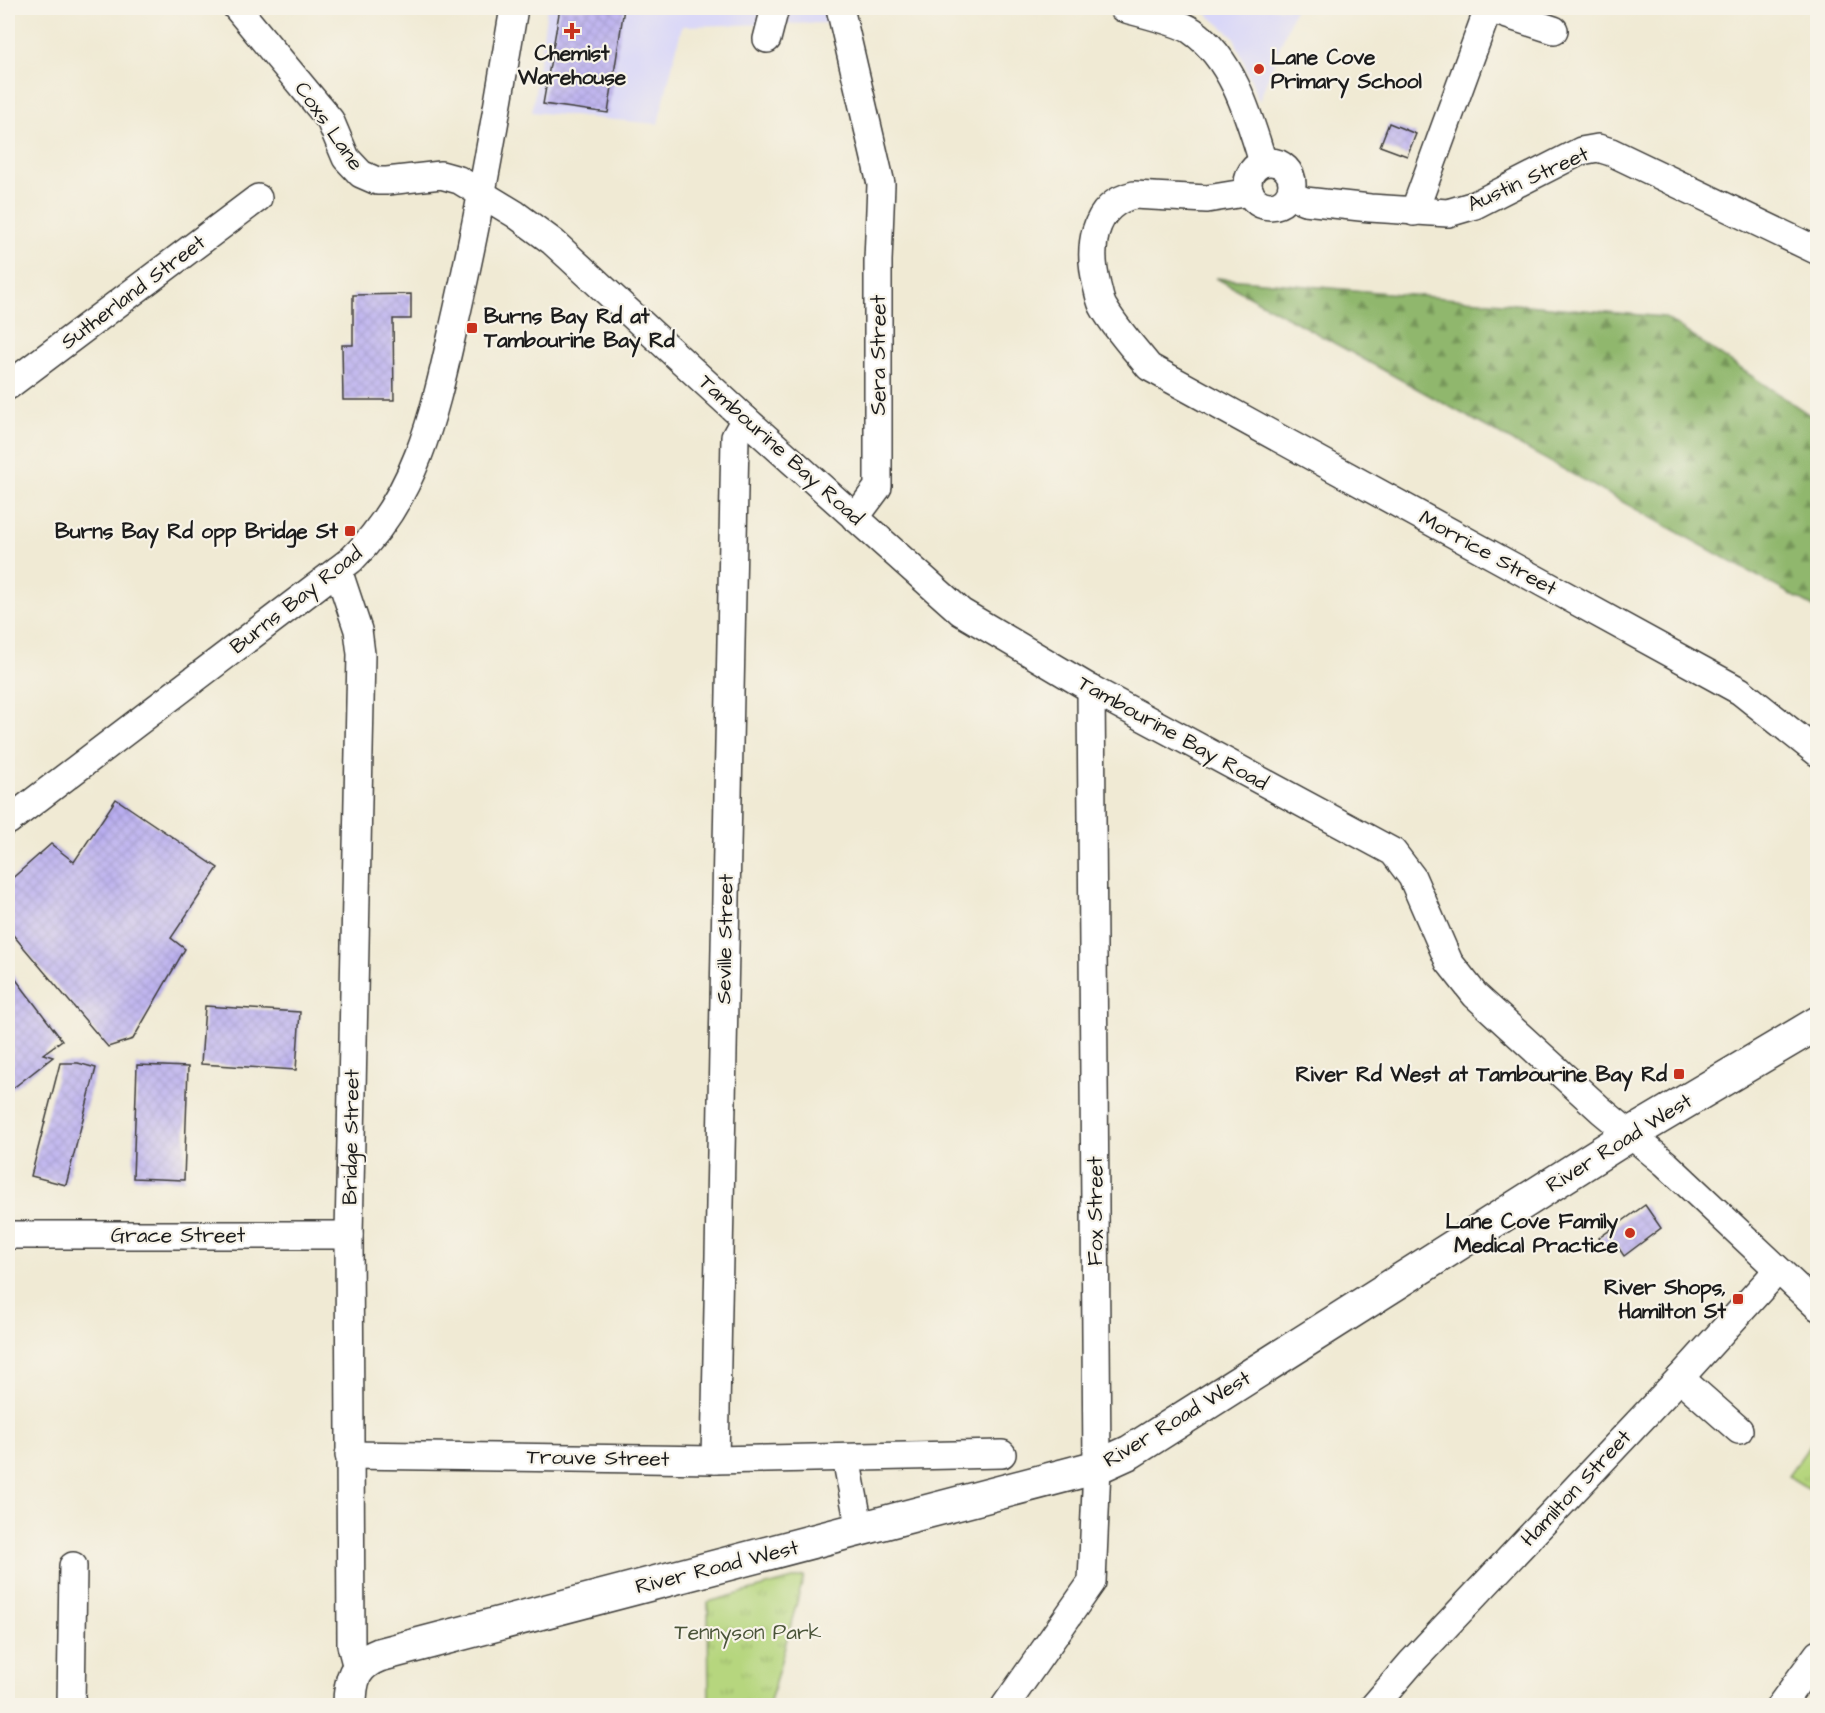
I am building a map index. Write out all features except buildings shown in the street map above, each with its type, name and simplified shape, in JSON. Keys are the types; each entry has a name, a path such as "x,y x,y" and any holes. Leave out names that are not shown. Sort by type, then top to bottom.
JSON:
{"main road":[{"name":"River Road West","path":"357,1668 367,1660 379,1655 1097,1467 1130,1452 1631,1134 1818,1023"},
{"name":"Bridge Street","path":"350,1706 352,1683 357,1668"}],"street":[{"name":"Coxs Lane","path":"237,8 330,120 346,158 361,174 377,181 387,182 441,175 459,180 483,194"},
{"name":"Burns Bay Road","path":"8,821 338,570 375,536 402,495 419,458 443,372 483,194 514,8"},
{"path":"767,39 775,8"},
{"name":"Sera Street","path":"840,8 881,184 878,261 878,487 855,518"},
{"path":"1123,8 1191,30 1218,55 1246,107 1263,162"},
{"path":"1414,212 1486,15 1495,11 1554,30"},
{"name":"Austin Street","path":"1290,195 1305,201 1414,212 1448,213 1475,205 1581,151 1598,148 1611,152 1818,251"},
{"path":"1263,162 1276,162 1288,169 1293,182 1290,195 1279,204 1258,203 1250,192 1249,177 1254,168 1263,162"},
{"name":"Morrice Street","path":"1250,192 1207,199 1134,195 1124,197 1103,213 1093,239 1092,255 1102,306 1149,367 1740,691 1818,753"},
{"name":"Tambourine Bay Road","path":"483,194 553,242 745,419 961,612 1091,689 1393,852 1412,877 1441,947 1460,977 1502,1021 1672,1169 1818,1306"},
{"name":"Sutherland Street","path":"8,386 258,198"},
{"name":"Seville Street","path":"715,1460 735,437 745,419"},
{"name":"Bridge Street","path":"338,570 358,630 361,654 349,1235 351,1645 357,1668"},
{"name":"Fox Street","path":"1005,1706 1092,1582 1097,1467 1091,689"},
{"name":"Grace Street","path":"8,1235 349,1235"},
{"name":"Hamilton Street","path":"1374,1706 1427,1646 1680,1378 1778,1270"},
{"path":"1680,1378 1739,1430"},
{"name":"Trouve Street","path":"349,1455 715,1460 1002,1454"},
{"path":"846,1458 860,1530"},
{"path":"71,1706 73,1566"},
{"path":"1780,1706 1818,1654"}],"shaded area":[{"path":"547,8 851,8 830,23 682,26 658,124 532,112"},
{"name":"Lane Cove Primary School","path":"1200,8 1295,8 1259,101 1234,37"}],"green space":[{"path":"1216,278 1664,317 1817,420 1817,609"},
{"path":"1817,1435 1817,1494 1788,1476"},
{"name":"Tennyson Park","path":"804,1576 769,1705 709,1705 708,1602"}],"place":[{"name":"Chemist Warehouse","path":"572,31"},
{"name":"Lane Cove Primary School","path":"1259,69"},
{"name":"Burns Bay Rd at Tambourine Bay Rd","path":"472,328"},
{"name":"Burns Bay Rd opp Bridge St","path":"350,531"},
{"name":"River Rd West at Tambourine Bay Rd","path":"1679,1074"},
{"name":"Lane Cove Family Medical Practice","path":"1630,1233"},
{"name":"River Shops, Hamilton St","path":"1738,1299"}]}
